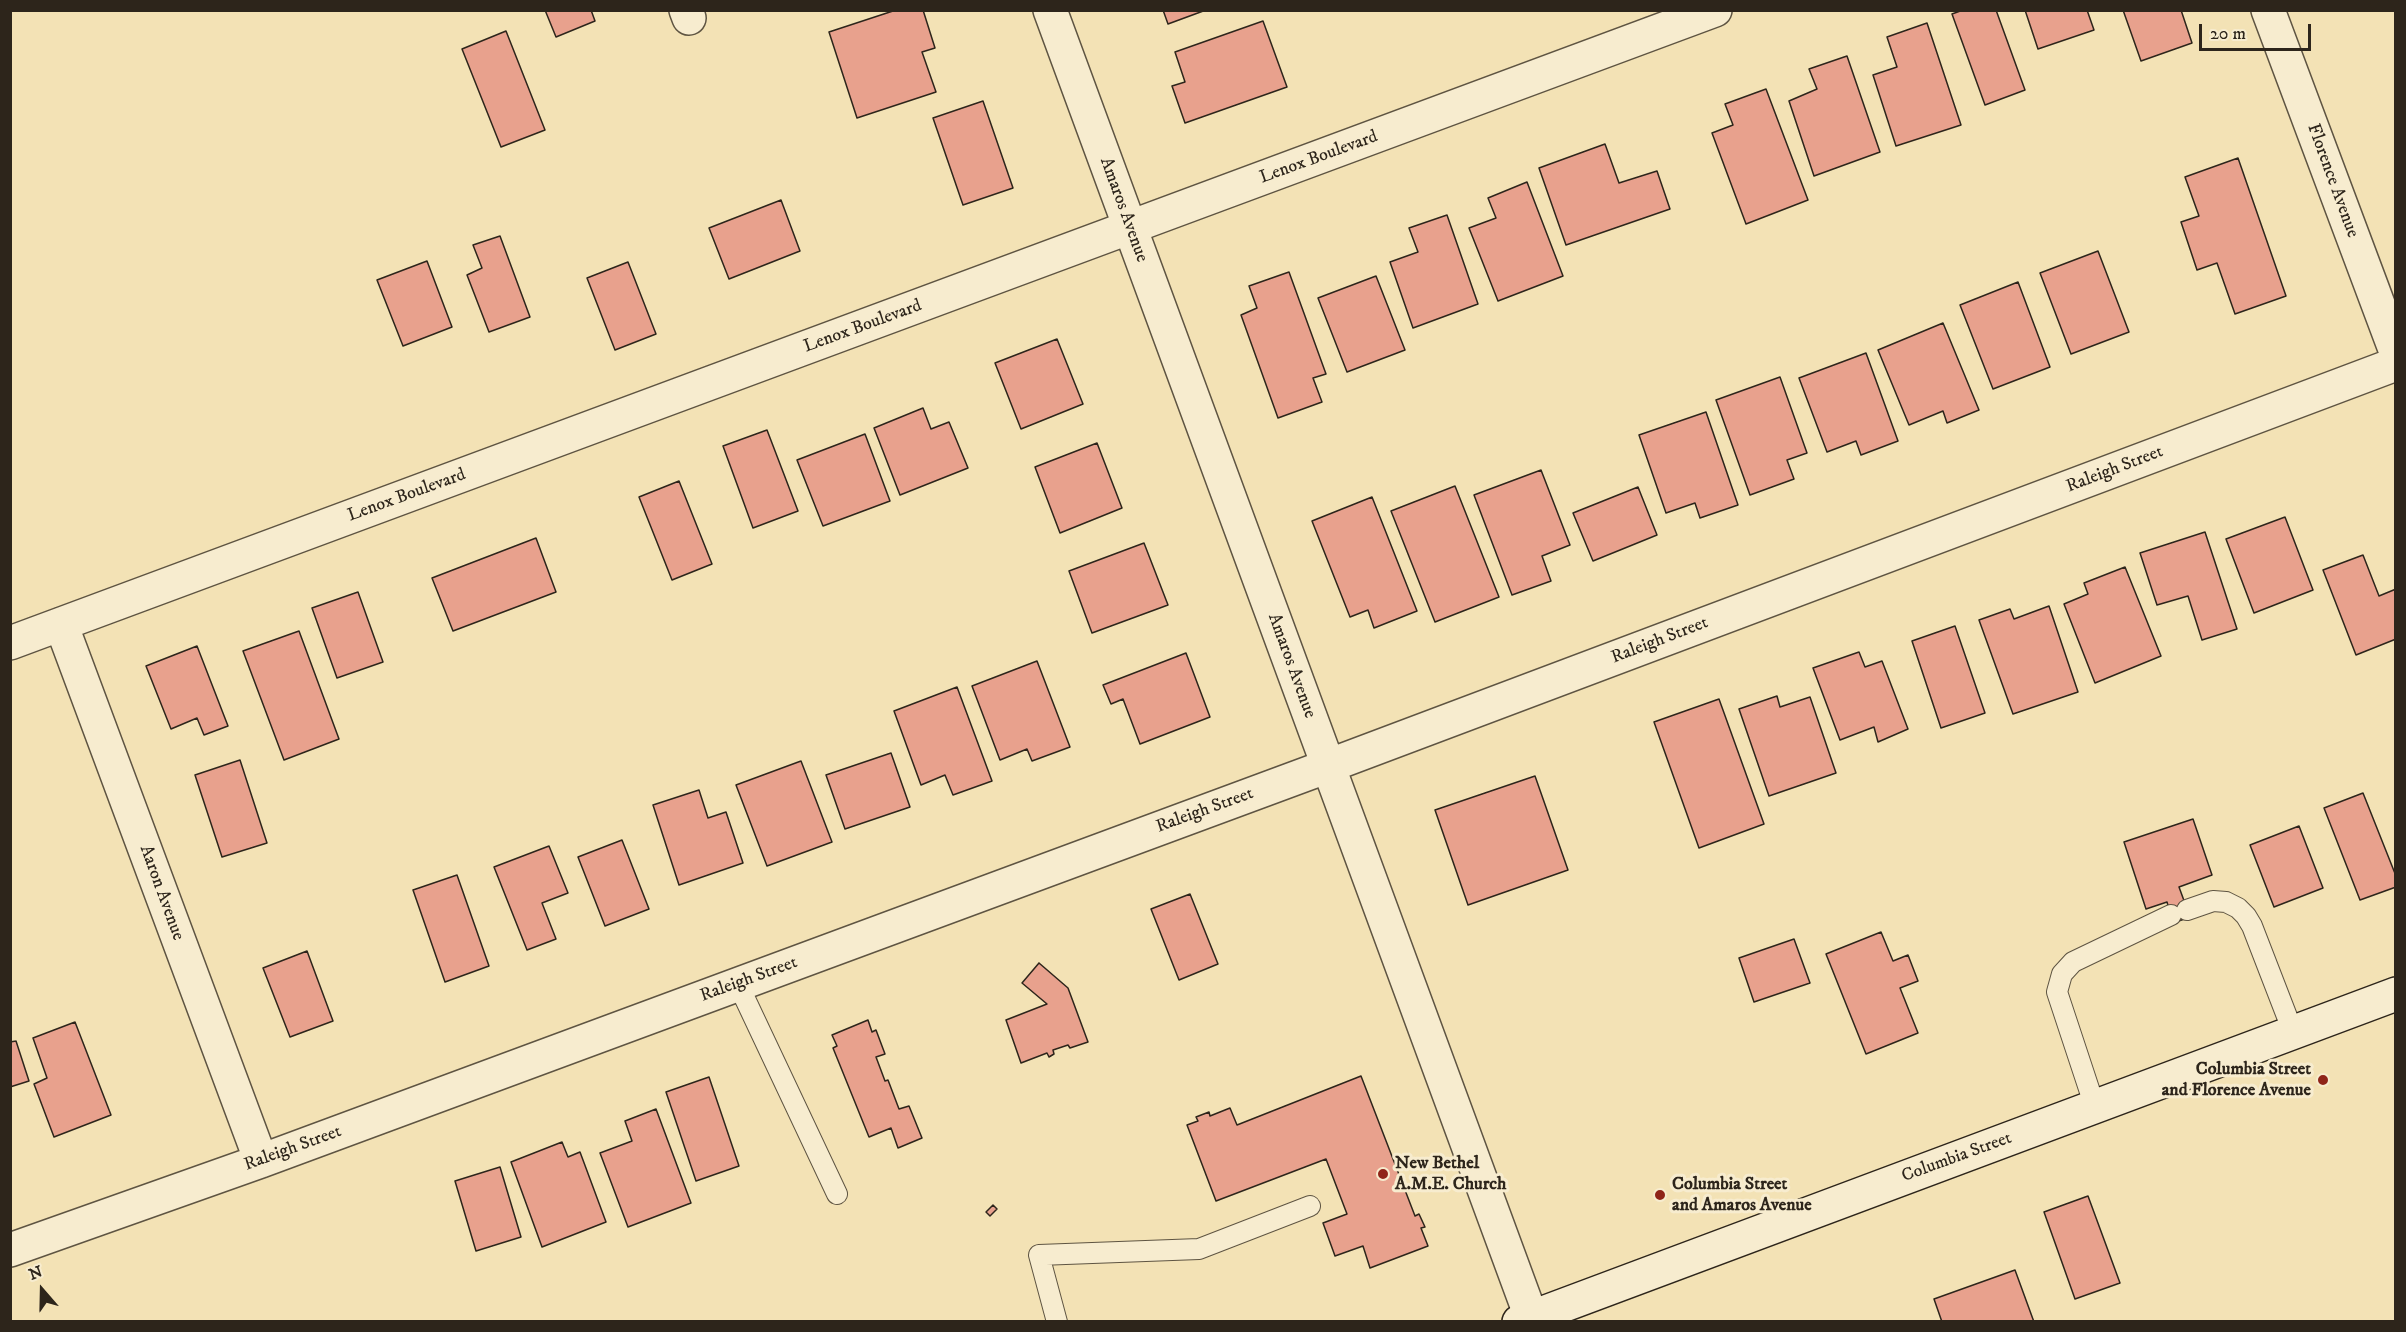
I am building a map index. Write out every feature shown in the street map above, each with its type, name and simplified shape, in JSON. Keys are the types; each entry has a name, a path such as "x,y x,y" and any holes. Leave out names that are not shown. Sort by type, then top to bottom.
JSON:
{"street":[{"name":"Amaros Avenue","path":"1050,10 1328,766 1528,1320"},
{"name":"Lenox Boulevard","path":"10,643 1715,10"},
{"name":"Florence Avenue","path":"2268,10 2396,352"},
{"name":"Raleigh Street","path":"10,1250 261,1161 1328,766 2396,364"},
{"name":"Aaron Avenue","path":"61,624 261,1161"},
{"name":"Columbia Street","path":"1528,1320 2396,994"}],"lane":[{"path":"2095,1107 2057,992 2062,974 2073,962 2179,912 2213,901 2226,902 2238,908 2246,916 2252,926 2293,1032"},
{"path":"738,984 837,1194"},
{"path":"1057,1322 1040,1254 1200,1249 1310,1206"}],"building":[{"path":"545,10 591,10 595,21 556,37"},
{"path":"896,10 923,10 935,48 922,52 936,92 857,118 829,32"},
{"path":"1163,10 1206,10 1168,24"},
{"path":"1963,10 1996,10 2025,90 1985,105 1952,14"},
{"path":"2025,10 2087,10 2094,30 2038,49"},
{"path":"2123,10 2181,10 2192,43 2141,61"},
{"path":"1263,21 1287,87 1185,123 1172,86 1185,82 1175,52"},
{"path":"1927,23 1961,125 1896,146 1873,75 1897,67 1887,37"},
{"path":"506,31 545,130 501,147 462,49"},
{"path":"1847,56 1880,152 1814,176 1789,101 1817,89 1809,69"},
{"path":"1766,89 1808,200 1746,224 1712,133 1733,125 1725,104"},
{"path":"983,101 1013,188 963,205 933,118"},
{"path":"1605,144 1619,183 1657,171 1670,209 1566,245 1539,168"},
{"path":"2238,158 2286,296 2235,314 2217,263 2197,270 2181,222 2199,216 2185,177"},
{"path":"1527,182 1563,276 1498,301 1469,228 1496,218 1488,198"},
{"path":"781,200 800,251 729,279 709,228"},
{"path":"1447,215 1478,304 1413,328 1390,262 1418,252 1409,228"},
{"path":"500,236 530,317 489,332 467,275 482,268 473,245"},
{"path":"2098,251 2129,332 2071,354 2040,273"},
{"path":"427,261 452,327 403,346 377,280"},
{"path":"628,262 656,334 615,350 587,278"},
{"path":"1289,272 1326,374 1313,378 1322,402 1278,418 1241,315 1257,308 1249,286"},
{"path":"1376,276 1405,350 1347,372 1318,298"},
{"path":"2018,282 2050,367 1993,389 1960,305"},
{"path":"1943,323 1979,410 1947,423 1943,411 1909,425 1878,350"},
{"path":"1057,339 1083,404 1021,429 995,363"},
{"path":"1866,353 1898,441 1861,455 1856,441 1827,452 1799,378"},
{"path":"1780,377 1807,453 1787,460 1794,479 1750,495 1716,400"},
{"path":"923,408 931,429 949,422 968,468 900,495 874,428"},
{"path":"1706,412 1738,505 1700,518 1695,503 1666,513 1639,435"},
{"path":"767,430 798,511 753,528 723,446"},
{"path":"865,434 890,501 823,526 797,460"},
{"path":"1097,443 1122,508 1060,533 1035,467"},
{"path":"1541,470 1570,545 1542,556 1551,581 1512,595 1474,495"},
{"path":"679,481 712,564 672,580 639,497"},
{"path":"1455,486 1499,597 1435,622 1391,511"},
{"path":"1638,487 1657,535 1593,561 1573,513"},
{"path":"1372,497 1417,611 1374,628 1368,610 1350,617 1312,521"},
{"path":"2285,517 2313,590 2254,613 2226,539"},
{"path":"2205,532 2237,629 2202,640 2188,596 2157,605 2140,553"},
{"path":"536,538 556,592 453,631 432,578"},
{"path":"1144,543 1168,605 1092,633 1069,571"},
{"path":"2363,555 2379,596 2396,589 2396,639 2356,655 2323,570"},
{"path":"2125,567 2161,656 2095,683 2064,604 2088,594 2084,583"},
{"path":"358,592 383,662 337,678 312,608"},
{"path":"2049,606 2078,692 2013,714 1979,620 2010,609 2014,619"},
{"path":"1955,626 1985,713 1941,728 1912,641"},
{"path":"299,631 339,739 284,760 243,651"},
{"path":"197,646 228,726 204,735 197,718 171,729 146,666"},
{"path":"1859,652 1865,667 1882,661 1908,729 1878,742 1874,727 1840,740 1813,668"},
{"path":"1186,653 1210,717 1140,744 1123,699 1111,704 1103,685"},
{"path":"1037,661 1070,747 1032,761 1027,749 1000,760 972,686"},
{"path":"957,687 992,781 953,795 945,775 921,785 894,711"},
{"path":"1777,696 1780,707 1810,697 1836,773 1769,796 1739,709"},
{"path":"1719,699 1764,824 1699,848 1654,722"},
{"path":"891,753 910,807 845,829 826,775"},
{"path":"240,760 267,843 222,857 195,775"},
{"path":"801,761 832,842 767,866 736,785"},
{"path":"1535,776 1568,870 1468,905 1435,810"},
{"path":"699,790 708,818 726,812 743,863 679,885 653,805"},
{"path":"2363,793 2396,876 2396,887 2360,900 2324,808"},
{"path":"2193,819 2212,875 2179,887 2190,917 2173,923 2167,902 2146,909 2124,842"},
{"path":"2299,826 2323,888 2274,907 2250,845"},
{"path":"622,840 649,909 605,926 578,857"},
{"path":"549,846 568,893 542,903 556,939 527,950 494,867"},
{"path":"457,875 489,966 445,982 413,890"},
{"path":"1190,894 1218,964 1179,980 1151,909"},
{"path":"1881,932 1893,961 1908,955 1918,981 1900,988 1918,1033 1866,1054 1826,954"},
{"path":"1794,939 1810,983 1754,1002 1739,958"},
{"path":"307,951 333,1021 290,1037 263,968"},
{"path":"1039,963 1068,988 1088,1042 1070,1048 1068,1045 1053,1050 1054,1054 1049,1057 1047,1053 1021,1063 1006,1020 1047,1004 1022,983"},
{"path":"868,1020 872,1032 876,1030 885,1054 876,1057 885,1081 888,1080 899,1109 909,1106 922,1138 898,1148 891,1128 869,1137 833,1048 837,1046 832,1035"},
{"path":"75,1022 111,1115 54,1137 34,1084 47,1078 33,1038"},
{"path":"16,1041 29,1081 10,1087 10,1042"},
{"path":"1361,1076 1415,1216 1419,1214 1425,1227 1421,1228 1428,1246 1370,1268 1363,1246 1335,1256 1323,1223 1347,1214 1326,1159 1216,1201 1187,1125 1198,1121 1196,1117 1209,1112 1210,1116 1230,1108 1237,1125"},
{"path":"709,1077 739,1166 696,1181 666,1092"},
{"path":"656,1109 691,1203 628,1227 600,1153 632,1141 625,1121"},
{"path":"562,1142 568,1157 580,1152 606,1222 542,1247 511,1162"},
{"path":"500,1167 521,1237 476,1251 455,1181"},
{"path":"2088,1196 2120,1283 2075,1299 2044,1212"},
{"path":"993,1205 997,1209 990,1216 986,1212"},
{"path":"2015,1270 2034,1322 1942,1322 1934,1299"}],"place":[{"name":"Columbia Street and Florence Avenue","path":"2323,1080"},
{"name":"New Bethel A.M.E. Church","path":"1383,1174"},
{"name":"Columbia Street and Amaros Avenue","path":"1660,1195"}]}
